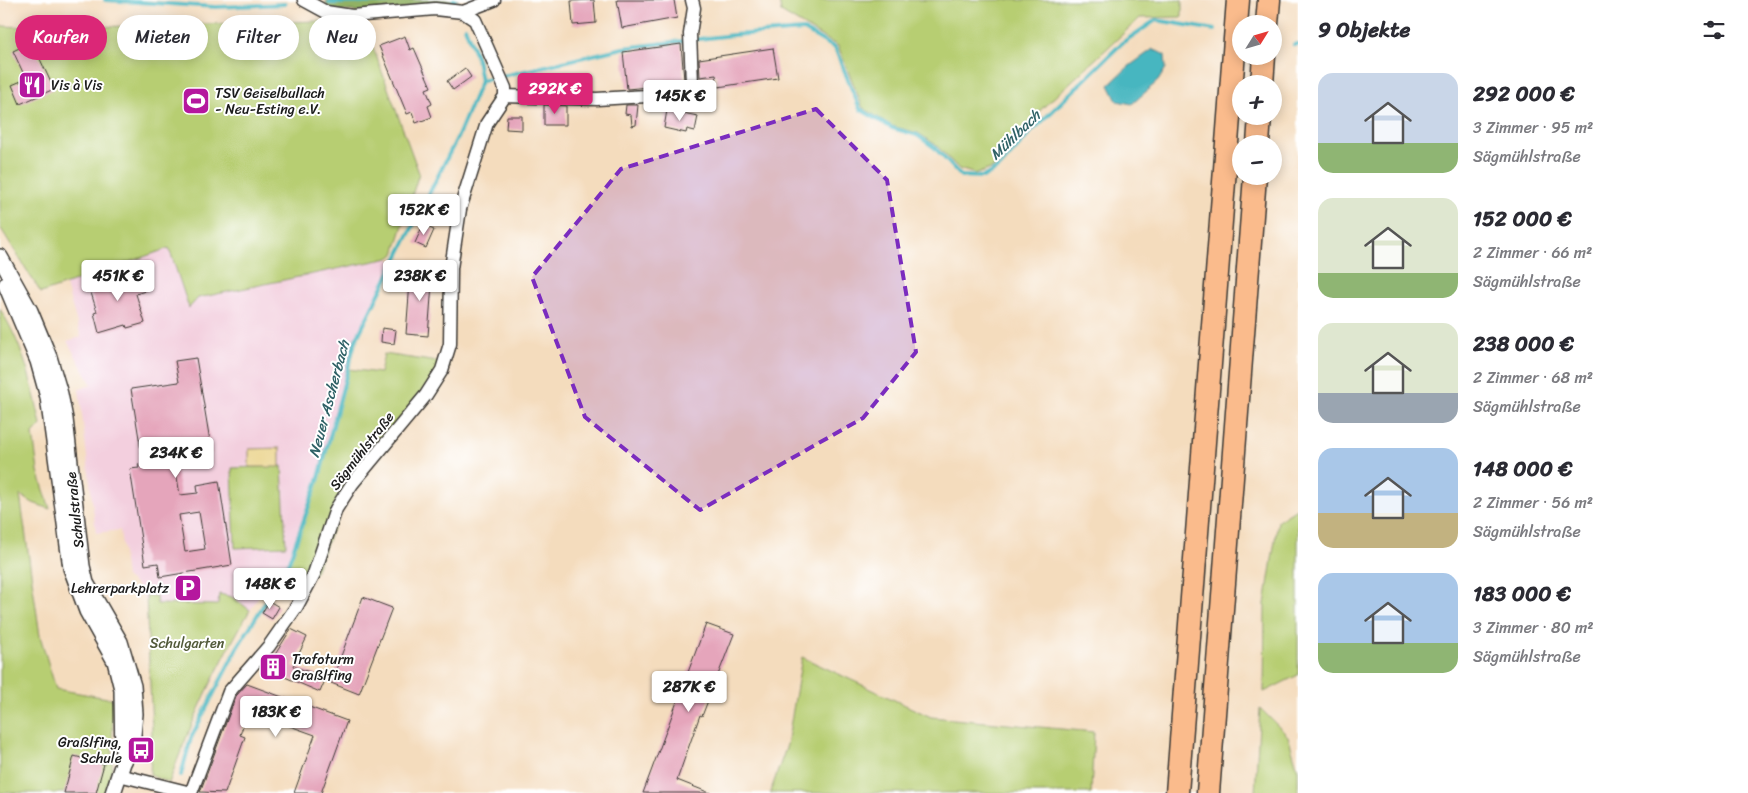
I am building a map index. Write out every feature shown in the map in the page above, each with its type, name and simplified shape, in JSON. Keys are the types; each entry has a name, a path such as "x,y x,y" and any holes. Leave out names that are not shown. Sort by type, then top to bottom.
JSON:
{"highway":[{"path":"1177,793 1238,0"},
{"path":"1268,15 1269,0"},
{"path":"1208,793 1254,185"}],"street":[{"path":"304,0 326,12 352,16 435,9 463,12 494,0"},
{"path":"463,12 475,20 505,92 597,99 680,94 692,83 691,40 694,8 692,0"},
{"name":"Sägmühlstraße","path":"121,769 179,791 191,793 229,692 269,646 309,586 336,509 352,484 426,395 442,370 450,344 451,268 460,209 487,123 505,92"},
{"name":"Schulstraße","path":"0,257 30,311 52,366 65,419 82,566 86,582 120,642 133,686 135,714 132,745 113,793"},
{"name":"Schulstraße","path":"0,272 26,328 48,397 71,568 87,611 115,661 120,680 122,689 121,769"}],"highlighted area":[{"path":"816,109 887,180 916,352 863,418 700,510 585,417 532,277 621,169"}],"shaded area":[{"path":"169,248 189,308 198,298 389,258 394,265 355,342 319,478 287,567 261,592 233,640 185,738 169,783 150,775 152,728 146,602 137,586 126,577 120,530 96,533 79,389 92,385 67,341 81,337 65,282"}],"green space":[{"path":"326,0 459,0 447,5 370,12 327,10"},
{"path":"779,0 1182,0 1182,17 1140,18 1034,116 993,168 976,174 959,169 936,145 918,133 892,126 863,108 838,46 781,12"},
{"name":"TSV Geiselbullach - Neu-Esting e.V.","path":"309,21 309,60 376,60 376,56 419,173 394,254 389,258 198,298 189,308 169,248 41,293 0,227 0,26 15,27 15,60 107,60 107,27 117,26 117,60 208,60 208,24 218,24 218,60 299,60 299,22"},
{"path":"0,309 21,350 41,425 33,434 38,471 50,509 33,503 20,495 40,636 56,689 113,699 112,769 104,793 0,793"},
{"path":"384,354 444,363 352,484 314,574 287,567 319,478 348,369 380,373"},
{"path":"282,466 286,546 235,548 232,468"},
{"path":"1298,508 1298,675 1264,692 1265,604 1278,521"},
{"name":"Schulgarten","path":"219,594 232,597 250,610 205,695 169,783 150,775 152,728 146,596 156,596 157,604 218,605"},
{"path":"802,657 931,717 1094,732 1091,793 770,793 787,745"},
{"path":"1260,708 1288,736 1298,770 1298,793 1255,793"}],"sand":[{"path":"280,448 280,467 249,467 249,449"}],"water":[{"path":"1153,49 1165,55 1166,68 1158,81 1132,104 1117,101 1109,85 1128,67"}],"building":[{"path":"594,0 596,23 573,25 571,1"},
{"path":"617,0 674,0 677,18 622,28"},
{"path":"405,36 410,50 414,48 431,87 426,89 432,104 428,106 432,117 416,123 412,112 407,114 379,46"},
{"path":"681,44 684,80 679,84 627,89 623,52"},
{"path":"773,48 778,78 718,87 716,75 700,77 699,59"},
{"path":"17,60 40,60 54,89 20,104 12,85 26,79"},
{"path":"465,68 471,77 453,90 447,81"},
{"path":"544,105 566,106 566,125 544,125"},
{"path":"626,105 638,105 636,125 632,126 631,115 625,114"},
{"path":"667,110 698,116 695,131 687,129 686,133 664,128"},
{"path":"507,116 522,116 522,130 506,129"},
{"path":"423,225 434,230 426,248 415,243"},
{"path":"411,269 433,271 428,336 406,334"},
{"path":"140,273 145,291 136,294 145,323 127,328 126,325 99,333 94,313 97,312 88,283 106,278 108,282"},
{"path":"382,328 396,330 394,344 381,342"},
{"path":"196,358 212,453 174,459 180,495 198,493 197,485 219,481 232,565 160,577 158,563 145,565 130,469 139,468 138,464 143,463 131,389 179,382 175,361","holes":["199,512 205,549 185,552 179,515"]},
{"path":"363,597 392,608 359,694 331,683"},
{"path":"269,601 279,607 272,619 262,613"},
{"path":"706,624 734,634 702,716 700,715 677,780 710,793 643,793"},
{"path":"291,629 307,637 293,666 326,678 320,692 266,669"},
{"path":"247,684 347,721 321,793 294,793 315,735 248,711 240,735 245,737 225,793 200,792 236,696"},
{"path":"74,756 104,764 96,793 64,793"}],"waterway":[{"path":"105,0 216,7 285,4"},
{"path":"329,3 387,2"},
{"name":"Mühlbach","path":"481,81 623,48 733,35 804,30 835,48 860,109 892,128 917,135 934,147 961,176 983,177 1000,167 1032,131 1122,43 1156,20 1215,30"},
{"name":"Neuer Ascherbach","path":"181,775 191,738 237,648 287,567 319,478 355,342 458,136 481,81 477,59 465,27"},
{"name":"Mühlbach","path":"1294,45 1298,44"}],"place":[{"name":"Vis à Vis","path":"32,85"},
{"name":"TSV Geiselbullach - Neu-Esting e.V.","path":"196,101"},
{"name":"Lehrerparkplatz","path":"188,588"},
{"name":"Trafoturm Graßlfing","path":"273,667"},
{"name":"Graßlfing, Schule","path":"141,750"}]}
